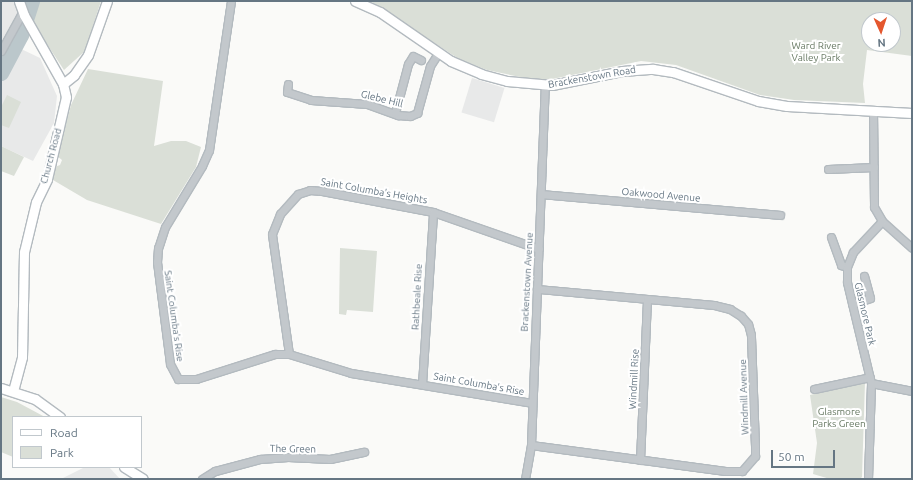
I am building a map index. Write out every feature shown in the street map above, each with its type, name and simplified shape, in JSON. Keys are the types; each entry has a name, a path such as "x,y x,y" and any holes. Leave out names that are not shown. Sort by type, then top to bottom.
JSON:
{"street":[{"name":"Church Road","path":"13,391 22,348 24,252 36,202 47,179 66,104 63,84 23,13 19,1"},
{"path":"63,84 74,75 88,55 107,1"},
{"name":"Saint Columba's Rise","path":"231,1 208,150 202,166 165,227 158,248 157,262 170,364 178,379 196,379 275,354 289,354 352,373 390,381 422,384 532,403"},
{"name":"Brackenstown Road","path":"355,1 380,12 438,53 481,74 545,85 622,71 653,69 673,72 758,101 820,109 873,110 912,113"},
{"path":"1,51 23,13"},
{"name":"Glebe Hill","path":"288,84 287,92 311,100 349,102 410,116 417,113 430,66 438,53"},
{"path":"395,113 408,64 413,56 421,60"},
{"name":"Brackenstown Avenue","path":"525,479 531,445 545,85"},
{"path":"873,110 874,207 882,220 912,248"},
{"path":"828,169 874,167"},
{"name":"Saint Columba's Heights","path":"289,354 272,234 274,225 288,202 298,194 310,190 322,191 434,212 539,249"},
{"name":"Oakwood Avenue","path":"541,194 780,215"},
{"name":"Rathbeale Rise","path":"422,384 434,212"},
{"path":"831,236 841,265 847,267 853,252 882,220"},
{"name":"Glasmore Park","path":"847,267 847,282 870,380 868,479"},
{"path":"852,304 870,298 864,276"},
{"name":"Windmill Avenue","path":"531,445 725,471 742,471 755,456 751,334 748,324 730,309 714,305 647,298 537,289"},
{"name":"Windmill Rise","path":"640,460 647,298"},
{"path":"814,389 870,380 912,391"},
{"path":"1,388 35,399 59,416"},
{"name":"The Green","path":"202,479 215,471 260,459 288,457 330,459 364,452"},
{"path":"126,468 143,479"}],"shaded area":[{"path":"1,1 13,1 18,12 1,42"},
{"path":"17,47 40,58 57,96 54,123 33,161 1,146 1,77"},
{"path":"472,78 505,88 494,122 461,112"},
{"path":"83,468 110,468 120,479 61,479"}],"green space":[{"path":"23,1 101,1 85,51 64,70 35,26"},
{"name":"Ward River Valley Park","path":"370,1 912,1 912,56 882,52 901,52 901,12 861,12 861,52 867,52 863,84 865,103 794,100 760,95 676,65 641,61 552,79 535,80 487,70 459,59"},
{"path":"88,69 163,81 154,146 171,141 186,141 201,147 196,167 161,224 87,200 53,180 55,167 60,165 62,160 57,156 71,105"},
{"path":"7,95 21,102 9,128 1,125 1,107"},
{"path":"1,146 24,157 14,176 1,171"},
{"path":"340,248 377,251 373,312 347,310 346,315 339,314"},
{"name":"Glasmore Parks Green","path":"865,382 862,477 860,479 830,479 813,474 817,443 810,395"},
{"path":"1,397 17,402 43,416 12,416 12,457 1,452"}],"waterway":[{"path":"1,73 21,35 32,1"}]}
